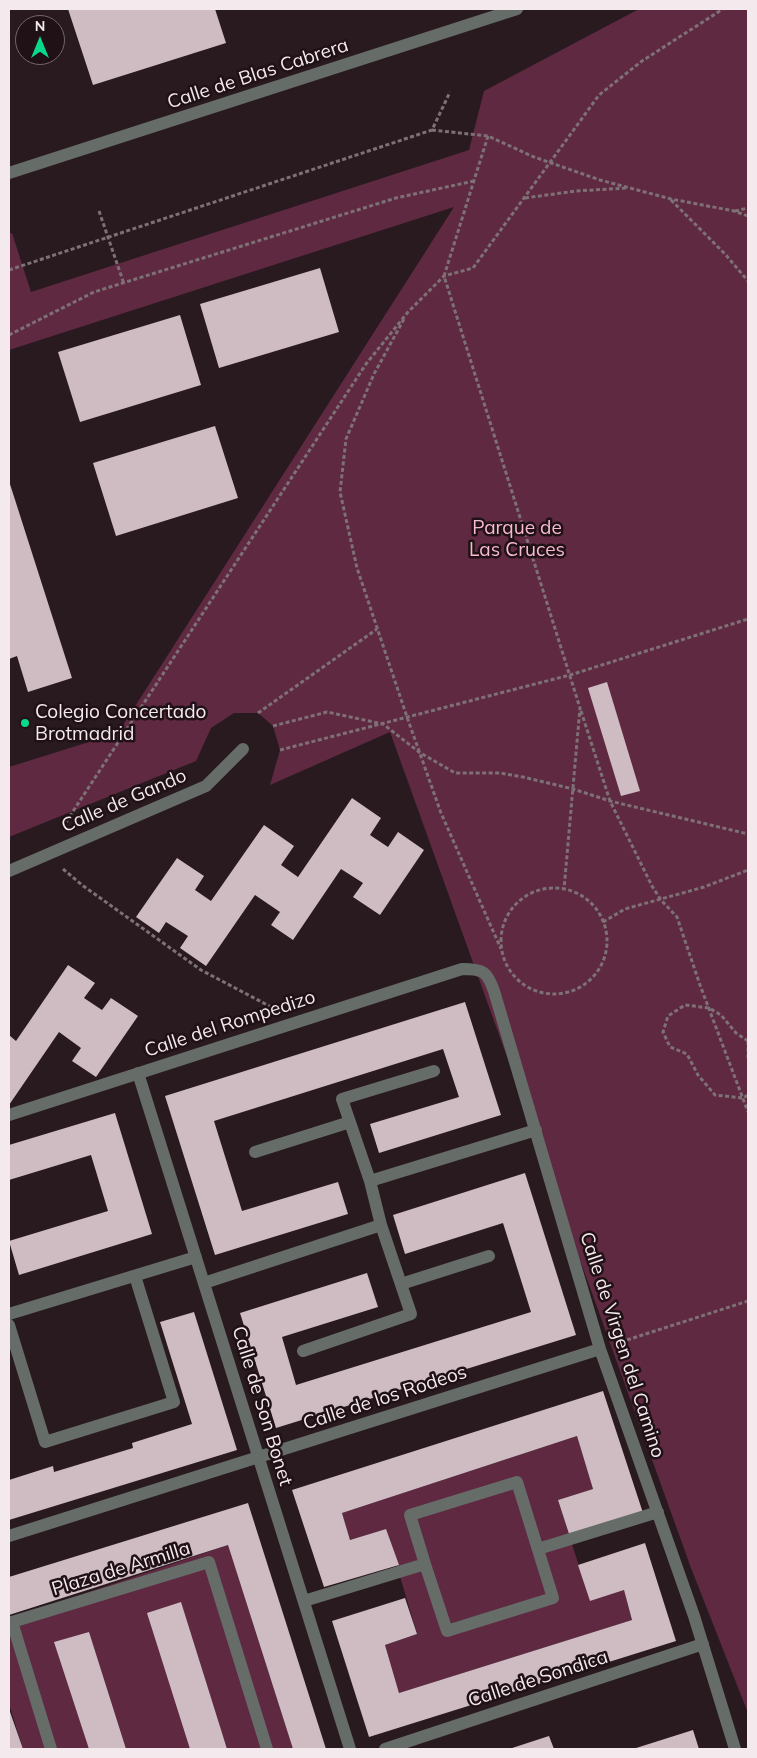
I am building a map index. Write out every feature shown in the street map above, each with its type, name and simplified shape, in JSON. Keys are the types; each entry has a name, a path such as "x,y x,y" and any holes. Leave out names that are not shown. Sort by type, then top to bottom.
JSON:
{"street":[{"name":"Calle de Blas Cabrera","path":"9,173 518,9"},
{"name":"Calle de Gando","path":"9,870 206,786 243,749"},
{"name":"Calle del Rompedizo","path":"9,1115 462,970"},
{"name":"Calle de Virgen del Camino","path":"462,970 484,972 490,978 600,1349 703,1644 735,1749"},
{"path":"303,1351 412,1314 381,1225 370,1181 342,1099 434,1071"},
{"name":"Calle de Son Bonet","path":"138,1073 350,1749"},
{"path":"255,1152 350,1122"},
{"path":"370,1181 536,1130"},
{"path":"204,1283 381,1225"},
{"path":"401,1284 489,1256"},
{"path":"9,1314 196,1258"},
{"path":"9,1325 45,1442 174,1402 135,1276"},
{"name":"Calle de los Rodeos","path":"9,1536 600,1349"},
{"path":"517,1482 553,1598 447,1631 425,1564 410,1515 517,1482"},
{"path":"538,1549 658,1512"},
{"name":"Plaza de Armilla","path":"51,1749 12,1622 210,1562 267,1749"},
{"path":"304,1601 425,1564"},
{"name":"Calle de Sondica","path":"385,1749 703,1644"}],"path":[{"path":"444,276 473,268 598,95 642,61 723,9"},
{"path":"432,130 450,92"},
{"path":"9,270 432,130 488,136 534,157 600,180 671,199 734,211 748,216"},
{"path":"66,822 366,364 408,312 444,276 488,136"},
{"path":"9,335 94,292 396,198 474,181"},
{"path":"524,198 576,191 629,187"},
{"path":"671,199 725,254 748,281"},
{"path":"734,211 748,208"},
{"path":"99,211 124,284"},
{"path":"444,276 610,801 661,900 677,917 748,1112"},
{"path":"408,312 374,374 346,439 340,492 357,568 441,813 501,949 506,965 516,979 530,988 547,993 565,992 582,986 596,973 604,957 607,940 603,922 594,906 580,895 564,889 547,888 531,893 517,903 507,916 501,932 501,949"},
{"path":"280,750 570,675 748,619"},
{"path":"258,713 377,629"},
{"path":"564,889 580,708"},
{"path":"273,726 326,712 383,724 419,752 455,773 500,773 573,789 610,801 748,834"},
{"path":"61,868 202,970 282,1012"},
{"path":"603,922 625,909 704,888 748,870"},
{"path":"748,1058 748,1041 736,1033 721,1015 709,1008 686,1005 668,1016 663,1032 670,1047 687,1054 702,1080 715,1095 742,1098 748,1095"},
{"path":"627,1340 748,1301"}],"green space":[{"name":"Parque de Las Cruces","path":"639,9 748,9 748,1713 691,1568 390,732 270,785 280,750 273,726 258,713 234,713 211,728 196,761 9,837 9,767 118,733 454,207 9,350 9,234 12,233 31,292 469,150 484,91"},
{"path":"577,1436 593,1489 558,1500 590,1601 624,1590 632,1620 399,1693 385,1645 417,1634 386,1529 350,1540 342,1513"},
{"path":"228,1545 293,1749 23,1749 9,1704 9,1619"}],"building":[{"path":"68,9 215,9 226,43 93,85"},
{"path":"320,268 339,332 219,368 200,304"},
{"path":"180,315 201,385 80,422 58,352"},
{"path":"215,426 238,498 116,536 93,463"},
{"path":"9,481 72,678 28,692 17,656 9,659"},
{"path":"607,682 640,791 621,796 588,688"},
{"path":"352,798 381,818 370,835 388,847 398,832 424,850 380,915 353,897 363,883 341,869 293,940 271,925 280,912 255,895 206,966 180,948 188,936 166,922 159,933 136,917 177,858 204,876 195,890 211,901 264,825 294,846 281,865 298,877"},
{"path":"68,965 95,983 84,998 102,1010 111,998 138,1016 96,1077 72,1061 81,1048 59,1032 9,1105 9,1035 16,1041"},
{"path":"465,1002 501,1115 379,1153 370,1124 459,1097 443,1049 214,1121 242,1211 338,1182 348,1214 215,1255 165,1096"},
{"path":"115,1113 152,1234 19,1275 9,1241 108,1211 91,1155 9,1180 9,1145"},
{"path":"525,1173 576,1335 276,1428 240,1313 367,1273 378,1307 282,1337 296,1385 531,1312 503,1223 405,1254 393,1215"},
{"path":"194,1312 237,1450 9,1520 9,1480 53,1466 54,1472 133,1448 132,1443 192,1424 160,1322"},
{"path":"603,1391 643,1513 569,1534 558,1500 593,1489 577,1436 342,1513 350,1540 386,1529 399,1565 324,1587 292,1490"},
{"path":"248,1503 326,1749 293,1749 228,1545 9,1615 9,1577"},
{"path":"645,1543 676,1641 369,1737 332,1621 405,1598 417,1634 385,1645 399,1693 632,1620 624,1590 590,1601 578,1565"},
{"path":"181,1602 227,1749 190,1749 147,1613"},
{"path":"89,1632 126,1749 89,1749 54,1642"},
{"path":"9,1709 23,1749 9,1749"},
{"path":"693,1730 699,1749 633,1749"},
{"path":"549,1736 554,1749 509,1749"}],"place":[{"name":"Colegio Concertado Brotmadrid","path":"25,723"}]}
